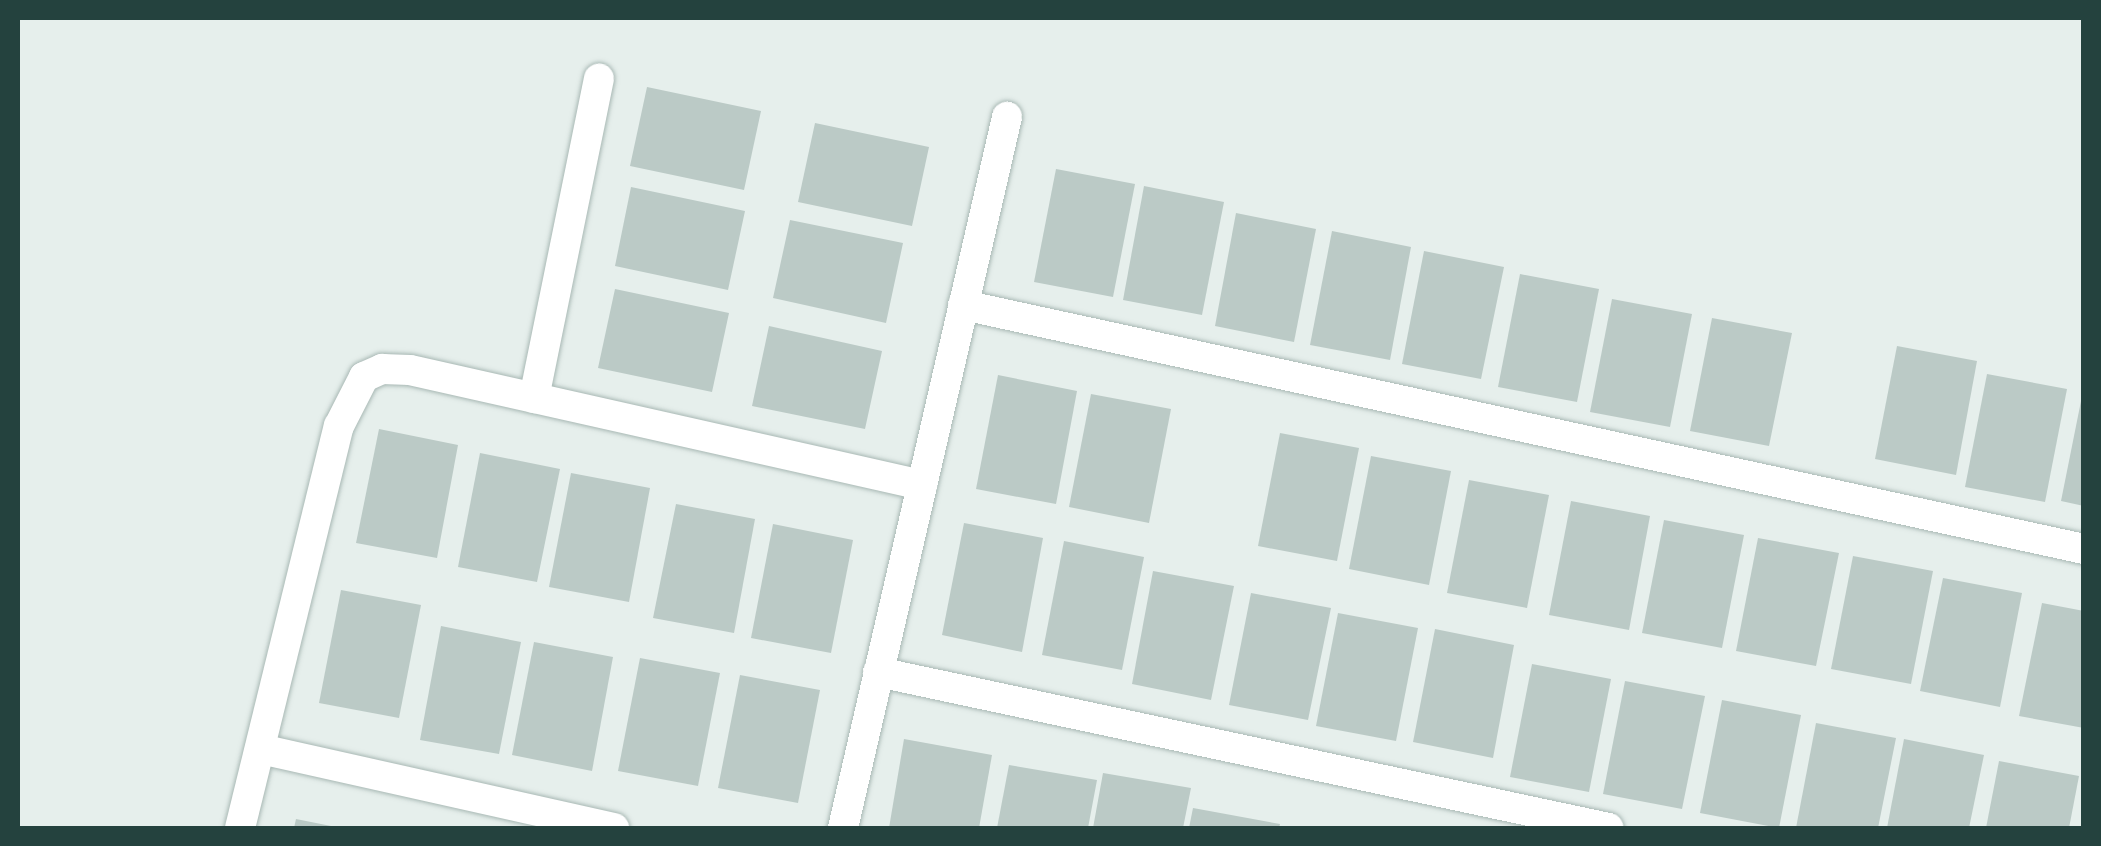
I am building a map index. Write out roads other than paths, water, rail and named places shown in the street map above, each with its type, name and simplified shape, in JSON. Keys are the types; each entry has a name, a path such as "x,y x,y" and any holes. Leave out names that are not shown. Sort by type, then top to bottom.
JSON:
{"street":[{"path":"534,398 598,79"},
{"path":"842,828 1007,117"},
{"path":"964,305 2084,548"},
{"path":"240,828 338,426 364,376 382,369 410,370 922,485"},
{"path":"878,672 1609,828"},
{"path":"260,750 614,828"}]}
